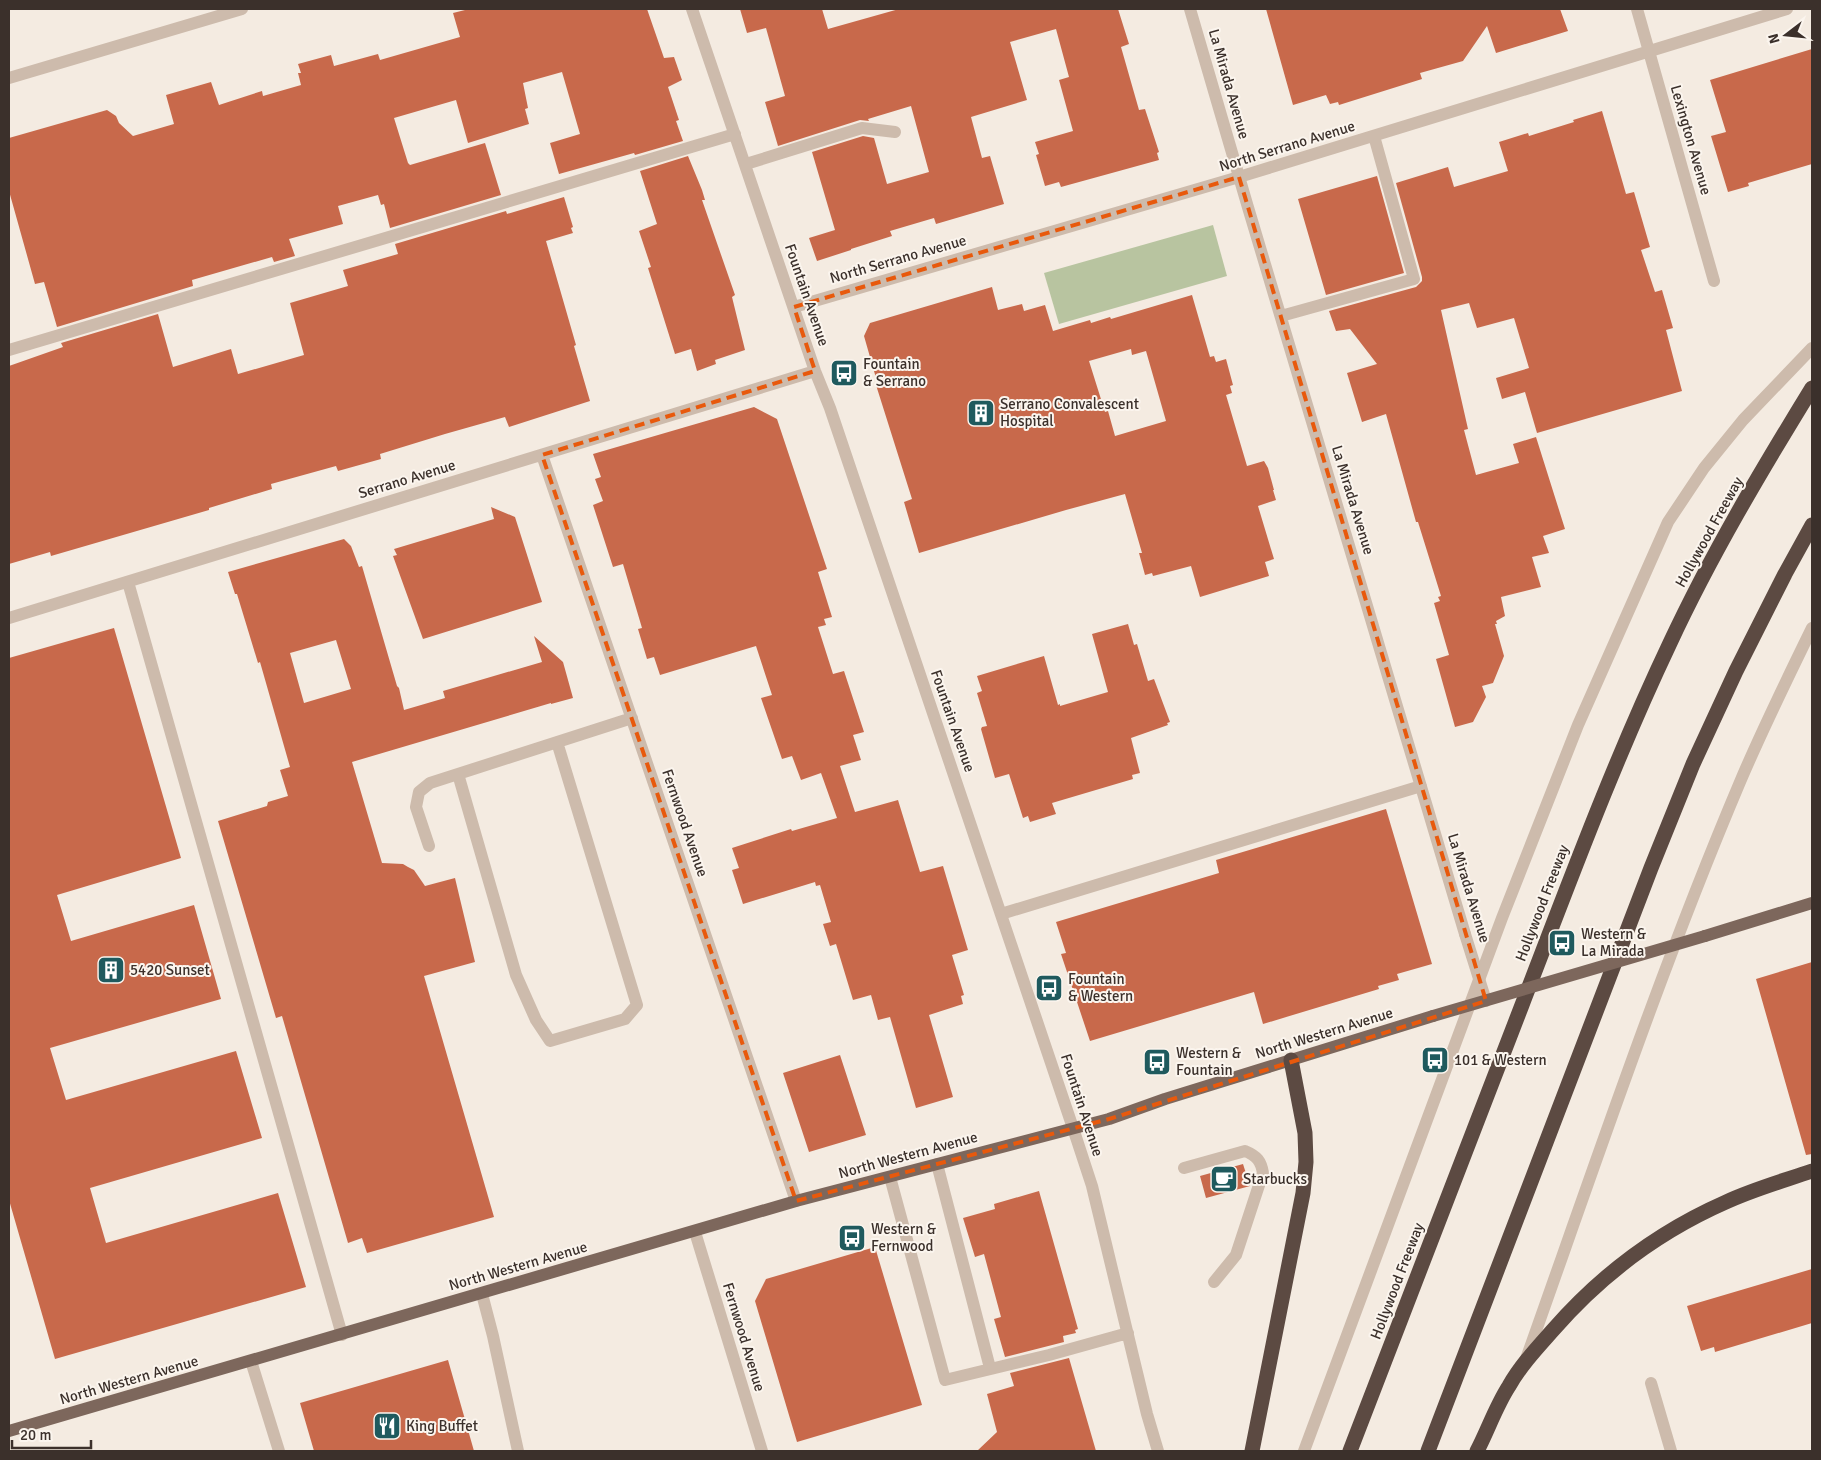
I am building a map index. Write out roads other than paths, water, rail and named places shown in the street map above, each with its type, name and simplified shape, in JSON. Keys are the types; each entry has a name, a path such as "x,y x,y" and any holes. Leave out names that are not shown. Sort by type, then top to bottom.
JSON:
{"highway":[{"name":"Hollywood Freeway","path":"1350,1451 1579,856 1626,739 1671,640 1723,540 1778,443 1812,388"},
{"path":"1428,1451 1651,868 1690,773 1736,670 1812,525"},
{"path":"1252,1451 1303,1193 1306,1162 1305,1133 1292,1060"},
{"path":"1477,1451 1507,1388 1525,1361 1568,1313 1597,1285 1660,1236 1692,1218 1727,1201 1812,1171"}],"main road":[{"name":"North Western Avenue","path":"9,1431 696,1232 796,1201 1109,1119 1166,1099 1434,1016 1812,903"}],"street":[{"path":"9,78 242,9"},
{"name":"Fountain Avenue","path":"692,9 815,371 830,408 1092,1186 1158,1451"},
{"name":"La Mirada Avenue","path":"1190,9 1486,1001"},
{"name":"Lexington Avenue","path":"1637,9 1714,281"},
{"name":"North Serrano Avenue","path":"794,307 1239,177 1787,9"},
{"path":"746,164 862,128 894,132"},
{"path":"9,350 735,134"},
{"path":"1281,316 1414,279 1374,136"},
{"path":"1304,1451 1505,909 1578,725 1668,522 1704,468 1743,420 1812,348"},
{"name":"Serrano Avenue","path":"9,618 815,371"},
{"name":"Fernwood Avenue","path":"542,455 796,1201"},
{"path":"128,582 342,1335"},
{"path":"1525,1361 1613,1110 1701,876 1740,780 1812,628"},
{"path":"428,846 416,807 419,792 430,783 632,718"},
{"path":"458,774 516,976 536,1020 550,1041 625,1019 637,1004 557,742"},
{"path":"1001,914 1421,786"},
{"path":"1184,1168 1246,1151 1255,1154 1262,1162 1263,1173 1236,1255 1214,1282"},
{"path":"937,1164 990,1368"},
{"path":"890,1177 945,1380 1050,1355 1128,1333"},
{"name":"Fernwood Avenue","path":"696,1232 762,1451"},
{"path":"482,1294 518,1451"},
{"path":"251,1361 279,1451"},
{"path":"1652,1383 1671,1451"}],"place":[{"name":"Fountain & Serrano","path":"844,373"},
{"name":"Serrano Convalescent Hospital","path":"981,413"},
{"name":"Western & La Mirada","path":"1562,943"},
{"name":"5420 Sunset","path":"111,970"},
{"name":"Fountain & Western","path":"1049,988"},
{"name":"101 & Western","path":"1435,1060"},
{"name":"Western & Fountain","path":"1157,1062"},
{"name":"Starbucks","path":"1224,1179"},
{"name":"Western & Fernwood","path":"852,1238"},
{"name":"King Buffet","path":"387,1426"}]}
